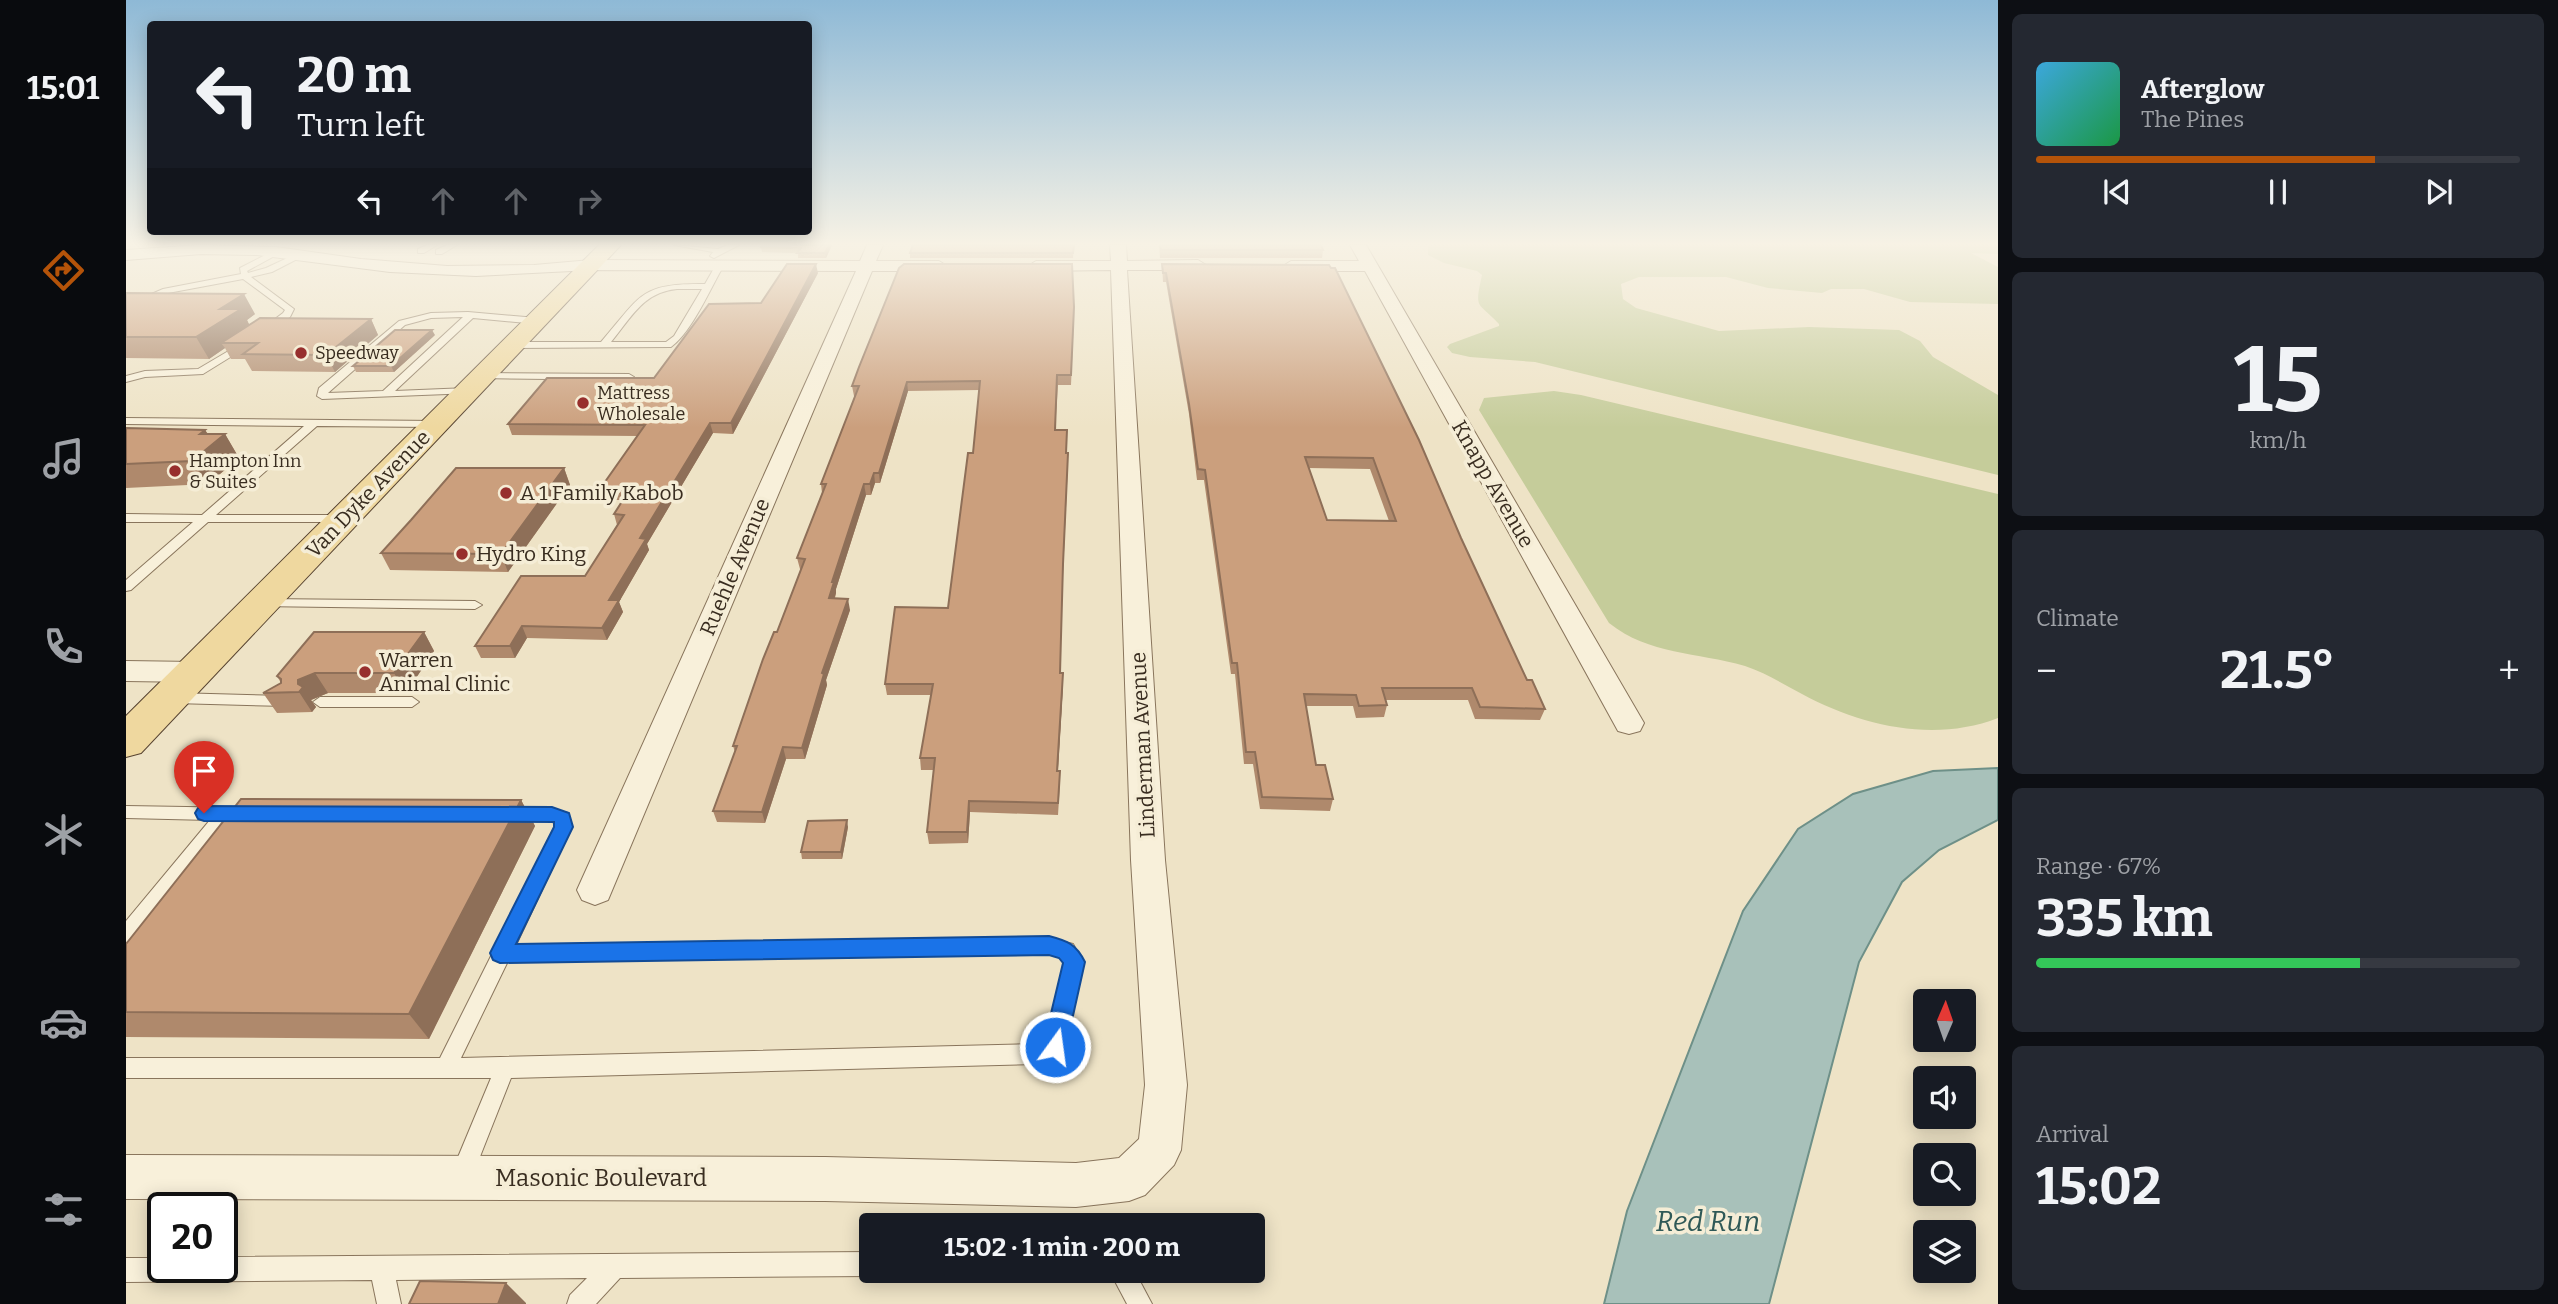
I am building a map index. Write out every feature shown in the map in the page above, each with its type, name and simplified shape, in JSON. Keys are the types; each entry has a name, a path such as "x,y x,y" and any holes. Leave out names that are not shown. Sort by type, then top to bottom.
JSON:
{"main road":[{"name":"Van Dyke Avenue","path":"130,733 182,685 552,306"}],"street":[{"name":"Ruehle Avenue","path":"595,890 848,306"},
{"name":"Linderman Avenue","path":"1076,1185 1129,1180 1158,1150 1166,1085 1148,860 1121,306"},
{"name":"Knapp Avenue","path":"1392,306 1629,723"},
{"path":"126,671 182,685"},
{"name":"Masonic Boulevard","path":"133,1185 460,1177 811,1179 1076,1185"}],"lane":[{"path":"126,379 145,374 200,372 287,315 290,309 288,306"},
{"path":"603,346 637,306"},
{"path":"513,345 663,346 673,343 697,306"},
{"path":"537,321 426,316 402,323 323,390 322,396 384,395 475,384 629,377"},
{"path":"384,395 470,316"},
{"path":"126,421 436,424"},
{"path":"126,587 314,423"},
{"path":"126,518 343,520"},
{"path":"262,603 475,605"},
{"path":"182,685 286,701"},
{"path":"320,702 412,702"},
{"path":"126,812 266,814"},
{"path":"126,934 225,814"},
{"path":"446,1068 564,827 562,818 552,815 498,814"},
{"path":"126,1068 505,1068 1038,1054 1055,1047 1074,962 1066,950 1049,946 500,953"},
{"path":"460,1177 505,1068"},
{"path":"126,1270 859,1264"},
{"path":"579,1304 614,1266"},
{"path":"381,1269 389,1304"},
{"path":"1128,1283 1140,1304"}],"green space":[{"path":"1481,306 1633,306 1719,331 1809,327 1899,330 1920,341 1933,357 1998,395 1998,475 1535,362 1452,353 1447,347 1450,344 1499,326"},
{"path":"1554,391 1581,395 1998,494 1998,718 1949,729 1923,730 1873,722 1825,705 1745,666 1657,647 1624,633 1609,623 1479,410 1484,398"}],"water":[{"name":"Red Run","path":"1998,768 1998,820 1939,850 1902,882 1859,962 1769,1304 1604,1304 1627,1211 1743,911 1798,829 1853,794 1933,771"}],"building":[{"path":"126,306 225,306 220,309 241,309 196,337 126,337"},
{"path":"708,306 794,306 731,423 710,423 640,538 646,539 609,600 619,600 602,628 522,626 510,646 475,646 521,576 585,576 624,515 614,514 630,489 600,489 645,425 508,424 547,378 654,378"},
{"path":"884,306 1074,306 1071,375 1057,375 1055,430 1067,430 1068,453 1058,803 969,801 967,832 927,832 935,758 920,758 933,684 885,684 895,607 948,608 968,453 973,453 980,381 907,382 879,473 874,473 870,484 864,484 832,582 829,598 848,599 822,673 824,674 802,748 783,747 762,812 713,811 737,746 733,746 763,659 774,632 777,632 805,559 797,558 826,484 821,484 859,386 852,386"},
{"path":"1172,306 1353,306 1419,440 1527,680 1532,680 1545,709 1480,707 1472,688 1382,688 1387,705 1359,706 1356,695 1304,694 1316,765 1325,765 1333,799 1262,797 1255,752 1246,752 1237,663 1232,663 1205,470 1198,469","holes":["1305,457 1373,458 1396,521 1327,520"]},
{"path":"260,318 371,319 326,355 243,354 258,343 221,343"},
{"path":"395,330 432,330 391,366 353,366"},
{"path":"126,428 205,430 200,434 225,434 192,461 126,464"},
{"path":"456,468 564,468 501,554 381,553 411,520"},
{"path":"314,632 424,632 394,673 315,673 298,680 298,684 303,687 299,692 263,693 281,683 277,676"},
{"path":"241,799 521,800 409,1014 126,1012 126,944"},
{"path":"847,820 841,852 801,852 808,821"},
{"path":"420,1281 506,1283 498,1304 409,1304"}],"place":[{"name":"Speedway","path":"301,353"},
{"name":"Mattress Wholesale","path":"583,403"},
{"name":"Hampton Inn & Suites","path":"175,471"},
{"name":"A 1 Family Kabob","path":"506,493"},
{"name":"Hydro King","path":"462,554"},
{"name":"Warren Animal Clinic","path":"365,672"}],"route":[{"path":"204,813 552,815 562,818 564,827 500,953 1049,946 1066,950 1074,962 1055,1047"}]}
